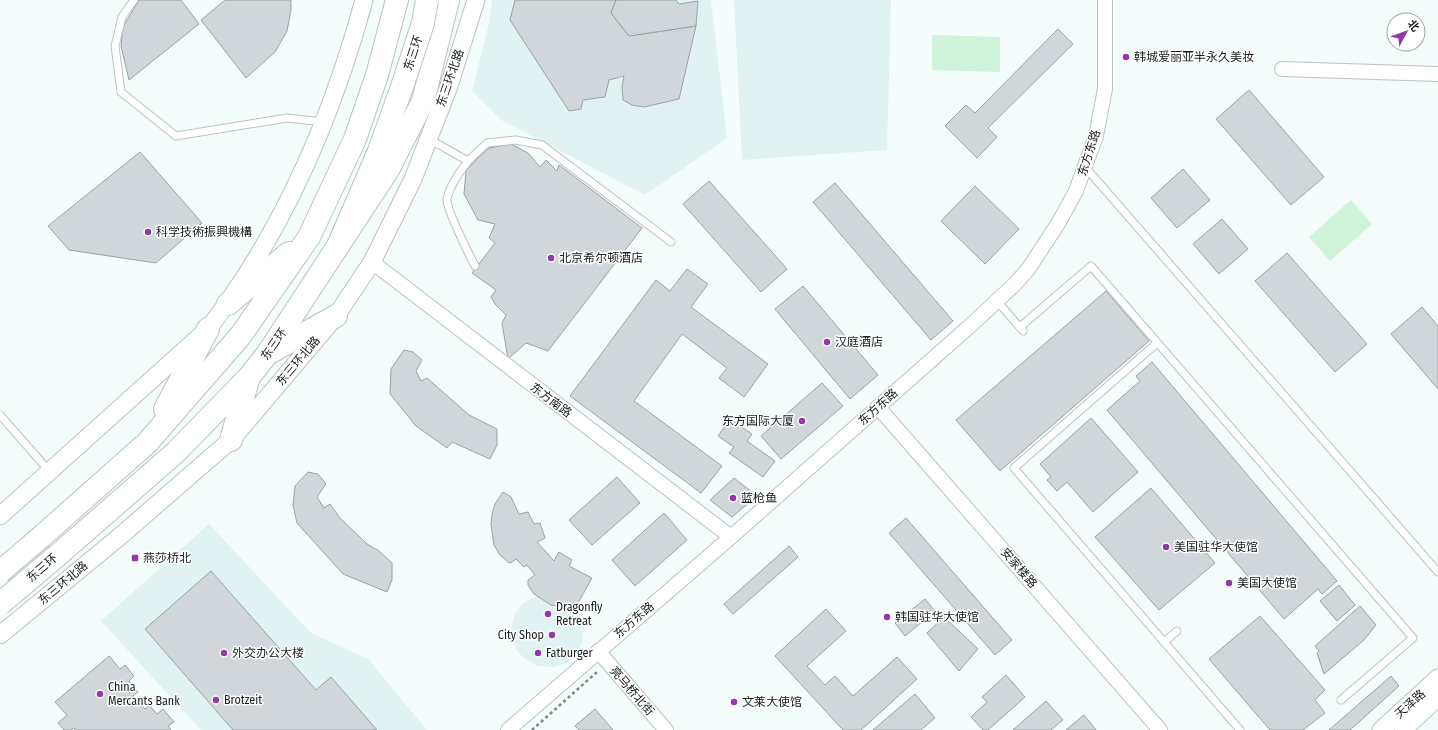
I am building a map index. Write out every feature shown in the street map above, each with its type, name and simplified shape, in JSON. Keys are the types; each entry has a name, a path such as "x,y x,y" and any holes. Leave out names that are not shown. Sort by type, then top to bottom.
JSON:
{"highway":[{"name":"东三环","path":"0,571 41,537 146,443 241,335 309,237 356,139 377,75 397,0"},
{"name":"东三环","path":"0,604 176,452 249,377 268,353 338,246 379,151 423,23 427,0"},
{"path":"338,246 388,170 423,101 448,0"},
{"path":"228,304 309,237"},
{"path":"268,353 336,316"},
{"path":"146,443 208,329"},
{"path":"231,440 249,377"}],"street":[{"path":"0,516 51,472 208,329 228,304 270,238 300,182 351,48 364,0"},
{"name":"东三环北路","path":"0,635 231,440 336,316 372,262 413,179 449,86 476,0"},
{"name":"东方东路","path":"508,730 731,537 997,301 1024,274 1043,248 1076,191 1086,168 1096,136 1105,89 1105,0"},
{"path":"1282,69 1438,74"},
{"name":"东方南路","path":"372,262 731,537"},
{"name":"安家楼路","path":"878,407 1160,730"},
{"path":"0,571 28,597 50,594"},
{"name":"亮马桥北街","path":"598,651 666,730"},
{"name":"天泽路","path":"1381,730 1438,678"},
{"name":"天泽路","path":"1403,730 1438,697"}],"lane":[{"path":"134,0 122,16 115,46 121,92 176,136 287,118 323,122"},
{"path":"428,138 468,161"},
{"path":"475,266 453,219 447,200 454,182 468,161 487,143 516,140 542,145 671,242"},
{"path":"1086,168 1438,572"},
{"path":"997,301 1022,329 1091,266 1413,638 1341,700"},
{"path":"1157,342 1014,468 1240,730"},
{"path":"0,415 51,472"},
{"path":"1164,642 1177,631"}],"path":[{"path":"532,730 597,672 602,678"}],"shaded area":[{"path":"492,0 711,0 727,138 645,195 501,120 472,91 488,27"},
{"path":"734,0 891,0 887,150 742,160"},
{"name":"外交办公大楼","path":"209,524 311,633 368,659 427,730 201,730 101,621"},
{"path":"538,595 574,604 581,614 584,627 582,643 576,655 566,663 554,667 538,666 527,660 517,651 512,639 511,627 515,614 522,604"}],"green space":[{"path":"932,35 1000,37 1000,72 932,70"},
{"path":"1351,200 1372,224 1330,261 1309,237"}],"building":[{"path":"139,0 181,0 199,24 129,80 121,46 123,27"},
{"path":"225,0 291,0 291,10 287,31 275,52 246,78 201,20"},
{"path":"515,0 616,0 611,13 629,36 696,26 679,99 644,107 632,105 623,100 622,87 624,76 609,80 605,97 583,100 581,109 569,111 510,20"},
{"path":"616,0 676,0 679,4 698,1 696,26 629,36 611,13"},
{"path":"1058,29 1073,44 988,128 997,137 977,158 945,126 966,105 975,113"},
{"path":"1249,90 1324,177 1291,205 1216,119"},
{"name":"北京希尔顿酒店","path":"511,144 528,153 540,167 546,160 557,171 559,165 642,228 548,351 526,343 508,359 502,323 506,315 495,304 491,297 496,290 472,273 495,243 489,238 495,224 478,220 464,194 466,171 477,159 489,148"},
{"path":"140,152 202,223 156,263 69,250 48,226"},
{"path":"1183,169 1210,200 1177,228 1151,198"},
{"path":"709,181 787,269 761,292 683,204"},
{"path":"835,183 953,321 931,340 813,202"},
{"path":"975,186 1019,229 985,264 941,221"},
{"path":"1222,219 1248,249 1219,274 1193,244"},
{"path":"1287,253 1367,344 1335,372 1255,281"},
{"path":"687,269 708,284 691,307 768,364 744,397 719,378 727,368 682,334 634,401 722,466 701,493 570,396 656,280 670,291"},
{"name":"汉庭酒店","path":"803,286 878,375 850,399 775,309"},
{"path":"1106,291 1149,341 1000,471 956,420"},
{"path":"1422,307 1438,326 1438,389 1391,334"},
{"path":"404,350 413,352 422,360 416,371 421,381 427,378 469,415 497,429 497,445 490,459 452,442 447,448 416,426 390,394 391,369"},
{"path":"1152,362 1337,581 1322,594 1318,589 1284,619 1107,410 1140,381 1136,376"},
{"name":"东方国际大厦","path":"822,383 843,406 781,459 761,436"},
{"path":"1091,418 1138,472 1093,512 1067,482 1057,491 1047,480 1051,477 1040,464"},
{"path":"730,419 752,434 747,441 775,461 763,477 729,453 734,447 718,436"},
{"path":"308,472 318,474 326,484 317,497 324,508 330,504 340,518 367,544 379,551 392,563 392,580 387,592 343,574 297,523 293,505 295,486"},
{"path":"617,477 640,503 592,545 569,520"},
{"name":"蓝枪鱼","path":"734,478 757,496 732,517 710,500"},
{"path":"1151,488 1215,563 1159,610 1095,537"},
{"path":"503,492 511,497 519,514 528,512 534,524 540,523 545,538 537,542 554,561 559,552 572,560 569,566 592,578 577,605 569,608 551,605 534,594 528,585 528,580 535,575 527,565 524,567 516,559 511,563 508,562 500,555 494,545 491,524 495,504"},
{"path":"664,513 687,540 635,586 612,560"},
{"path":"906,518 1012,640 995,655 889,533"},
{"path":"789,546 798,557 733,614 724,604"},
{"name":"外交办公大楼","path":"211,571 316,690 331,677 377,730 233,730 145,629"},
{"path":"1339,585 1355,605 1337,621 1320,601"},
{"path":"925,599 935,611 905,636 895,623"},
{"path":"1360,606 1376,625 1364,640 1324,674 1317,653 1319,651 1315,646"},
{"path":"826,609 846,631 807,666 825,685 835,676 853,696 897,657 917,679 861,730 843,730 775,656"},
{"path":"1260,616 1325,690 1315,700 1325,713 1303,730 1270,730 1209,659"},
{"path":"944,617 978,649 959,671 927,633"},
{"name":"China Mercants Bank","path":"109,656 120,669 125,665 134,676 129,681 138,692 133,696 145,709 149,705 157,714 163,709 174,722 168,726 171,730 75,730 74,728 71,730 64,730 58,723 67,715 55,702"},
{"path":"1006,675 1025,697 988,730 983,730 971,717 987,702 982,697"},
{"path":"1391,676 1399,686 1350,730 1329,730"},
{"path":"915,694 935,718 921,730 873,730"},
{"path":"1046,701 1063,720 1051,730 1013,730"},
{"path":"595,709 613,730 579,730 575,726"},
{"path":"1084,715 1096,730 1066,730"}],"place":[{"name":"韩城爱丽亚半永久美妆","path":"1126,57"},
{"name":"科学技術振興機構","path":"148,232"},
{"name":"北京希尔顿酒店","path":"551,258"},
{"name":"汉庭酒店","path":"827,342"},
{"name":"东方国际大厦","path":"802,421"},
{"name":"蓝枪鱼","path":"733,498"},
{"name":"美国驻华大使馆","path":"1166,547"},
{"name":"燕莎桥北","path":"135,558"},
{"name":"美国大使馆","path":"1229,583"},
{"name":"Dragonfly Retreat","path":"548,614"},
{"name":"韩国驻华大使馆","path":"887,617"},
{"name":"City Shop","path":"552,635"},
{"name":"外交办公大楼","path":"224,653"},
{"name":"Fatburger","path":"538,653"},
{"name":"China Mercants Bank","path":"100,694"},
{"name":"Brotzeit","path":"216,700"},
{"name":"文莱大使馆","path":"734,702"}]}
